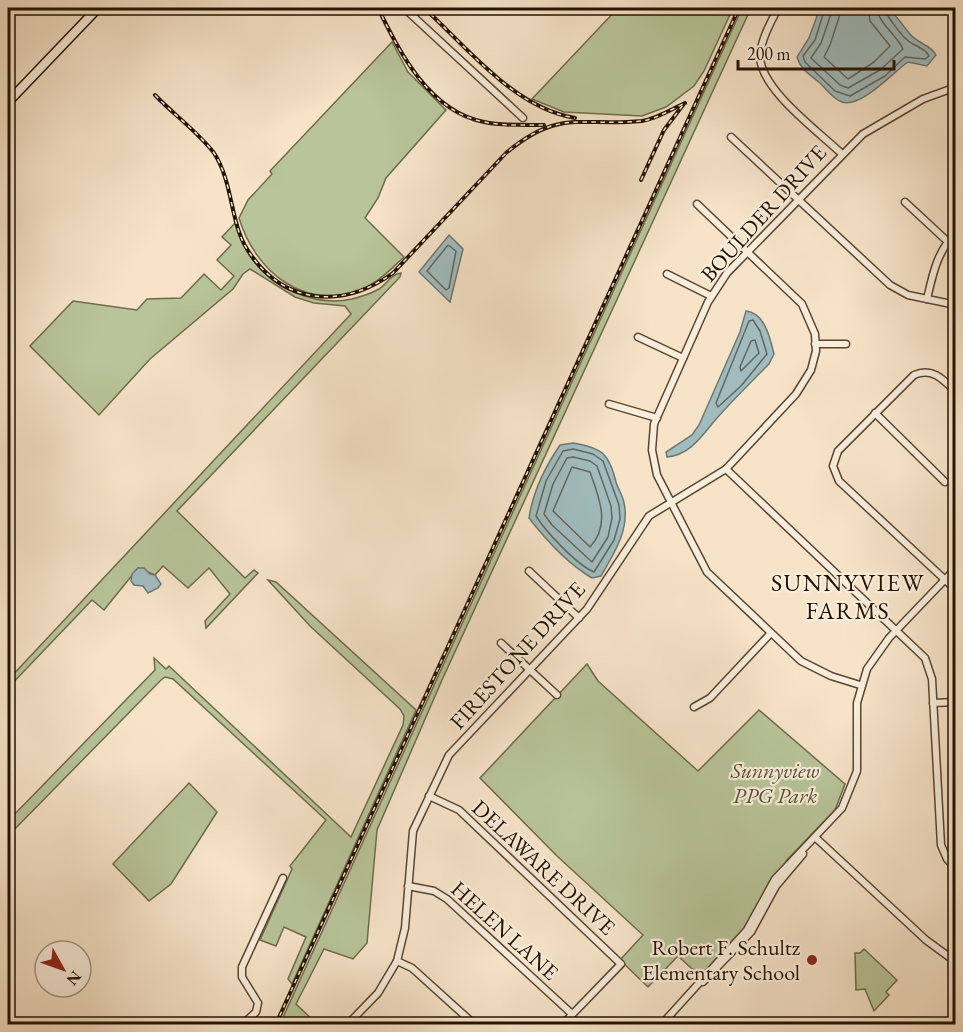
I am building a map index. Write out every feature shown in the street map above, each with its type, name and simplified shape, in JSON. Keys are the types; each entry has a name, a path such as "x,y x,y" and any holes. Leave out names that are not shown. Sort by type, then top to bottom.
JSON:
{"street":[{"path":"8,102 98,8"},
{"path":"404,8 523,118"},
{"path":"778,8 762,44 763,72 774,90 842,154"},
{"name":"BOULDER DRIVE","path":"860,685 811,667 770,634 707,572 669,502 654,464 653,434 657,418 683,358 720,281 797,199 863,134 923,99 956,87"},
{"path":"731,137 891,285 908,295 956,305"},
{"path":"905,202 946,241"},
{"name":"FIRESTONE DRIVE","path":"348,1024 378,993 397,961 403,940 411,840 449,755 579,618 649,516 726,469 804,385 811,370 815,344 811,321 802,304 697,204"},
{"path":"927,299 935,263 946,241 956,232"},
{"path":"667,274 711,296"},
{"path":"638,337 683,358"},
{"path":"815,344 846,344"},
{"path":"956,392 935,374 919,372 909,379 838,450 833,460 834,471 839,481 956,590"},
{"path":"609,404 657,418"},
{"path":"875,413 945,482"},
{"path":"726,469 925,658 931,674 941,845 946,859 956,869"},
{"path":"662,1024 747,930 775,879 842,808 855,780 858,758 857,704 860,685 872,659 956,568"},
{"path":"529,571 579,618"},
{"path":"694,707 710,698 770,634"},
{"path":"501,643 557,695"},
{"path":"933,703 956,702"},
{"name":"DELAWARE DRIVE","path":"429,796 459,810 621,964 563,1024"},
{"path":"816,838 926,940 956,962"},
{"path":"243,1024 255,1012 258,1004 242,977 242,967 283,878"},
{"name":"HELEN LANE","path":"408,886 425,888 441,895 572,1014"},
{"path":"397,961 412,968 474,1024"}],"green space":[{"path":"618,8 733,8 704,71 694,86 666,107 642,116 564,112 532,99"},
{"path":"742,8 751,8 442,680 377,830 367,943 353,959 324,949 296,1004 317,1024 280,1024"},
{"path":"392,42 408,72 446,110 386,178 378,198 365,218 404,257 378,280 360,290 339,295 319,295 301,290 284,282 269,270 246,237 239,218 248,200 272,174 270,171"},
{"path":"236,222 245,248 259,267 282,286 309,297 338,301 352,299 379,289 392,277 401,273 400,277 177,511 245,578 254,570 258,573 206,628 205,621 230,594 209,568 188,588 163,566 155,575 138,568 104,610 92,600 8,688 8,680 351,314 345,306 314,303 295,297 250,269 243,274 233,289 150,359 99,415 30,346 73,301 137,310 147,299 181,298 204,274 221,290 234,276 217,260 231,245 222,237"},
{"path":"268,580 276,582 416,710 292,984 288,979 306,937 284,927 276,946 260,940 292,869 290,866 326,820 173,679 165,677 161,680 8,836 8,821 155,670 154,658 166,669 169,666 351,837 403,725 404,716 400,709 310,626"},
{"name":"Sunnyview PPG Park","path":"587,664 598,681 698,771 759,710 845,784 835,810 786,861 788,863 747,926 701,977 678,956 648,987 620,960 643,935 557,856 480,778"},
{"path":"189,783 217,812 171,884 149,901 113,864"},
{"path":"864,949 897,980 886,992 889,995 874,1011 865,989 856,990 855,953 860,953"}],"water":[{"path":"820,8 887,8 913,37 931,48 936,55 927,66 908,62 859,100 839,101 806,72 797,57 809,38"},
{"path":"449,235 463,249 450,302 419,272"},
{"path":"746,311 758,316 766,327 774,354 769,364 729,404 696,443 683,452 667,457 666,452 692,435 699,425 740,332"},
{"path":"573,443 598,450 607,458 624,503 625,523 619,542 601,576 592,578 558,551 529,518 540,480 549,462 560,445"},
{"path":"138,568 144,568 150,574 155,575 161,584 158,588 148,593 143,586 134,585 131,581 132,574"}],"railway":[{"path":"378,8 407,61 432,93 447,106 465,116 484,122 506,125 544,125"},
{"path":"424,8 475,58 512,89 553,112 575,118"},
{"path":"276,1024 739,8"},
{"path":"155,95 214,153 225,176 241,238 261,268 277,282 295,291 314,296 354,293 374,285 393,273 506,153 541,130 571,122 642,121 685,103"},
{"path":"641,180 664,130 683,105"}],"place":[{"name":"Robert F. Schultz Elementary School","path":"812,960"}],"district":[{"name":"SUNNYVIEW FARMS","path":"848,597"}]}
